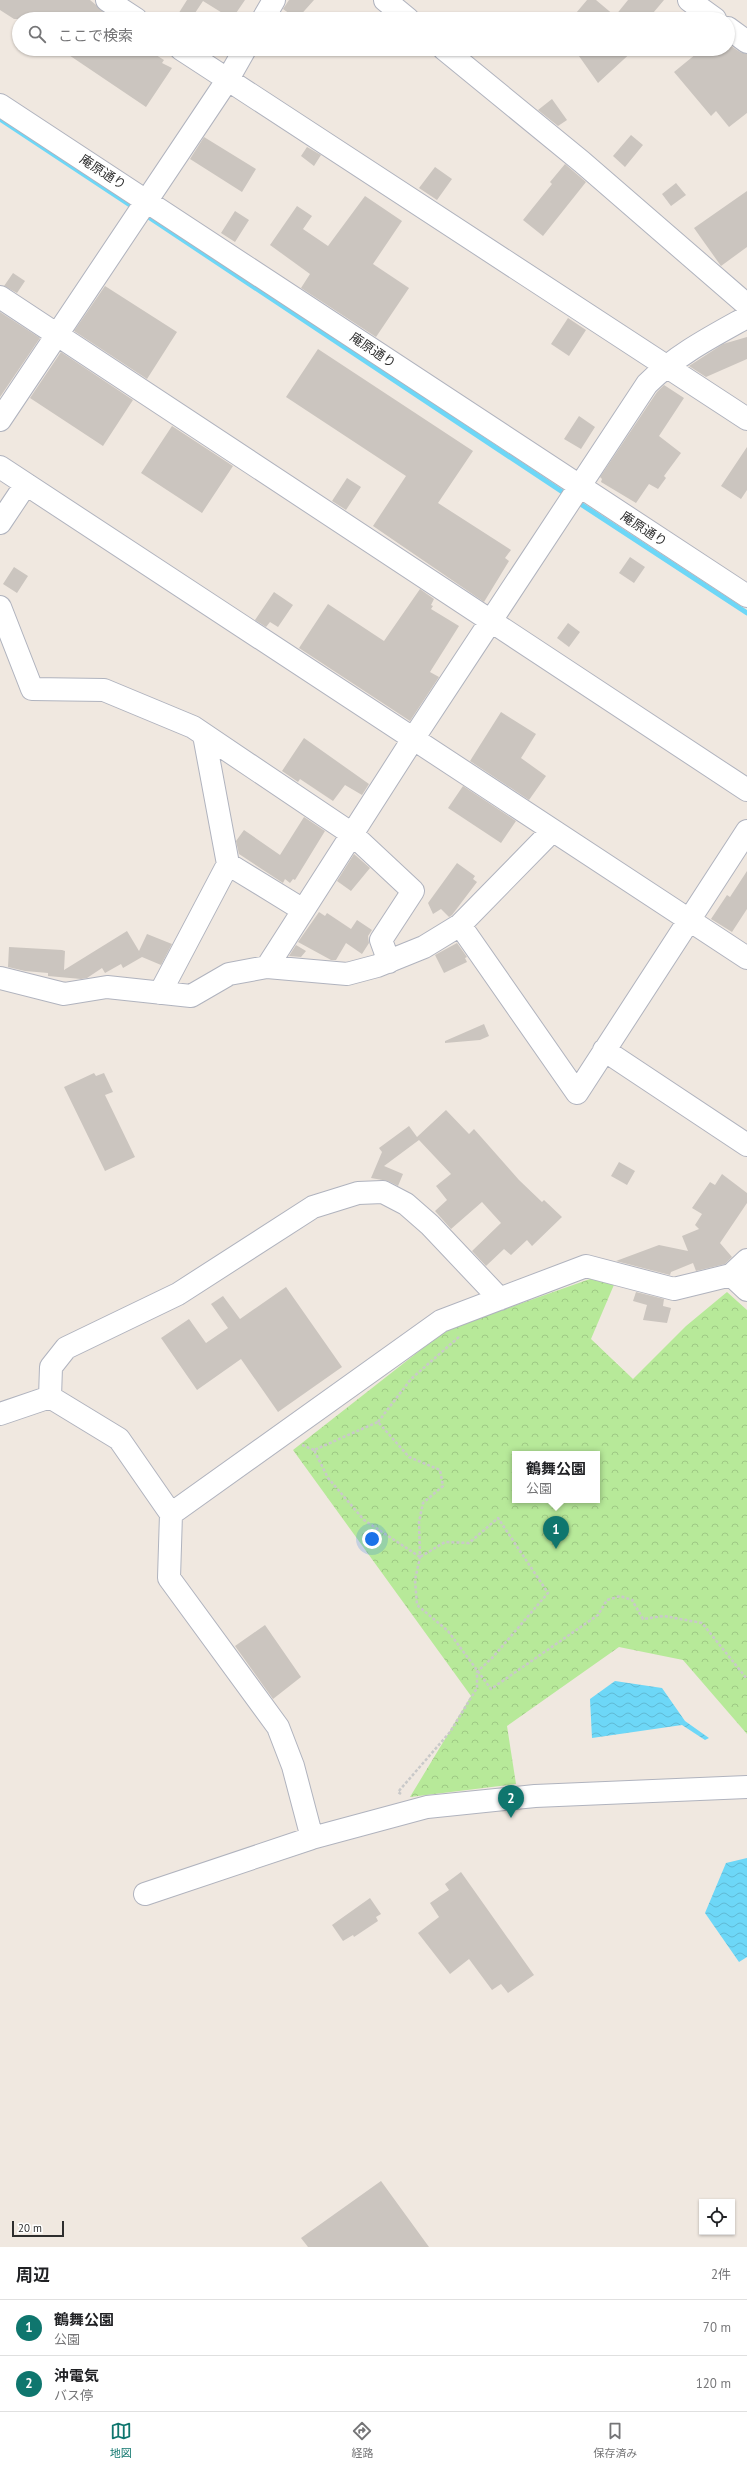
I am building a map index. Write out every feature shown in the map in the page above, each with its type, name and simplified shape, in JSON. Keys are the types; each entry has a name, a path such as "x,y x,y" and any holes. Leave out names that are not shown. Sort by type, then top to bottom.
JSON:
{"street":[{"path":"108,0 126,12"},
{"path":"267,12 274,0"},
{"path":"385,0 400,12"},
{"path":"689,0 705,12"},
{"path":"735,33 747,42"},
{"path":"192,56 747,419"},
{"path":"0,420 228,79 241,56"},
{"path":"453,56 582,162 747,305"},
{"name":"庵原通り","path":"0,105 147,200 581,488 747,596"},
{"path":"0,297 747,790"},
{"path":"267,967 413,739 581,488 647,384 666,366 702,342 747,317"},
{"path":"0,467 747,958"},
{"path":"0,523 26,484"},
{"path":"0,607 32,689 104,690 193,727 352,834 413,891 381,940 389,962"},
{"path":"160,993 228,864 204,735"},
{"path":"0,978 64,994 107,987 191,996 229,974 267,967 347,974 389,962 424,947 460,925 552,831"},
{"path":"460,925 576,1092 747,831"},
{"path":"228,864 303,910"},
{"path":"604,1050 747,1145"},
{"path":"50,1397 51,1367 66,1348 178,1294 313,1207 358,1193 383,1192 406,1204 430,1225 500,1299"},
{"path":"171,1514 441,1321 586,1266 674,1289 730,1275 747,1260"},
{"path":"730,1275 747,1290"},
{"path":"0,1414 50,1397"},
{"path":"50,1397 119,1439 171,1514 169,1578 278,1727 293,1766 312,1838"},
{"path":"145,1894 312,1838 428,1807 535,1796 747,1787"}],"path":[{"path":"420,1557 364,1520 328,1478 314,1450 378,1422 411,1379 462,1334"},
{"path":"378,1422 409,1457 440,1470 443,1486 423,1503 420,1522 420,1557 415,1580 417,1605 448,1631 491,1689 598,1615 608,1600 620,1596 632,1600 643,1619 664,1616 702,1623 747,1678"},
{"path":"420,1557 445,1542 469,1543 498,1518 548,1593 493,1657 477,1672 477,1688 450,1732 398,1792 428,1807"}],"green space":[{"path":"590,1279 616,1280 591,1339 633,1379 686,1326 727,1292 747,1310 747,1734 683,1660 619,1647 507,1726 516,1784 410,1797 471,1696 293,1450 446,1330"}],"water":[{"path":"615,1681 662,1688 685,1721 709,1738 705,1740 682,1725 592,1738 590,1699"},
{"path":"747,1858 747,1957 739,1962 705,1913 726,1863"}],"building":[{"path":"0,0 90,0 105,12 12,12 12,18 0,10"},
{"path":"187,0 245,0 237,12 221,12 203,1 196,12 179,12"},
{"path":"289,0 314,0 303,12 287,12 283,9"},
{"path":"587,0 596,0 610,12 577,12"},
{"path":"628,0 664,0 654,12 618,12"},
{"path":"735,49 747,54 747,113 729,127 716,111 711,116 674,72 693,56 735,56"},
{"path":"70,56 158,56 164,60 162,63 172,68 146,107"},
{"path":"579,56 627,56 598,83"},
{"path":"552,99 567,120 558,126 538,110"},
{"path":"631,135 643,145 625,167 613,156"},
{"path":"204,137 256,169 242,192 190,159"},
{"path":"307,147 321,155 314,166 301,156"},
{"path":"565,164 586,182 543,236 523,220 552,184 550,182"},
{"path":"435,167 452,179 437,200 419,188"},
{"path":"676,183 686,195 671,206 662,194"},
{"path":"747,191 747,247 721,266 694,228"},
{"path":"365,196 402,221 373,264 409,288 376,337 301,288 310,274 270,245 297,206 312,216 303,229 328,246"},
{"path":"235,211 249,220 235,242 221,233"},
{"path":"13,273 25,281 17,293 4,286"},
{"path":"105,286 177,332 147,379 74,331"},
{"path":"0,312 40,338 0,397"},
{"path":"568,318 586,330 569,356 551,344"},
{"path":"747,337 747,359 706,377 689,366 723,344"},
{"path":"318,349 473,451 438,503 511,550 505,558 509,561 484,602 373,526 406,476 286,397"},
{"path":"61,352 133,400 103,446 30,398"},
{"path":"664,385 684,398 659,436 681,453 664,476 666,478 658,489 649,484 636,503 601,482 602,479 600,477 657,392"},
{"path":"579,416 595,427 581,449 564,439"},
{"path":"172,426 233,466 202,513 141,473"},
{"path":"747,447 747,490 741,499 721,486"},
{"path":"347,478 361,487 346,510 332,501"},
{"path":"630,557 645,567 634,583 619,573"},
{"path":"14,567 28,576 17,593 3,584"},
{"path":"420,589 434,599 431,609 459,626 430,672 439,677 410,721 299,648 328,604 384,641"},
{"path":"274,592 293,605 278,627 270,622 266,627 255,620"},
{"path":"568,623 580,632 569,647 557,638"},
{"path":"501,712 536,734 521,758 546,776 529,800 470,761"},
{"path":"304,738 369,784 362,795 345,785 333,801 300,779 298,782 282,771"},
{"path":"463,786 516,821 501,843 448,808"},
{"path":"304,817 325,831 295,880 293,879 290,883 285,879 283,883 239,854 236,841 244,830 280,855"},
{"path":"354,854 370,868 351,891 337,881"},
{"path":"457,863 475,876 473,879 477,882 452,915 449,917 441,909 433,914 428,903"},
{"path":"747,871 747,909 732,932 711,919 727,895 730,897"},
{"path":"319,912 325,916 327,913 351,929 357,920 372,930 368,936 369,943 362,954 346,943 336,960 331,960 298,942"},
{"path":"127,931 139,951 147,934 172,944 161,965 142,957 123,968 121,964 105,973 102,968 87,978 81,979 48,976 48,973 25,971 8,967 9,947 65,951 64,970"},
{"path":"457,943 467,957 465,958 467,962 444,973 435,955"},
{"path":"296,945 306,951 301,957 289,956"},
{"path":"484,1024 489,1036 480,1040 445,1043 445,1041"},
{"path":"94,1073 96,1076 104,1073 113,1092 105,1095 135,1157 105,1171 64,1087"},
{"path":"446,1110 469,1134 474,1129 519,1180 542,1202 544,1200 562,1217 532,1246 527,1240 511,1255 504,1249 486,1266 472,1251 501,1223 482,1202 451,1229 435,1211 447,1200 436,1186 451,1174 419,1140 384,1166 403,1174 398,1186 388,1181 371,1178 382,1152 379,1148 409,1126 417,1137"},
{"path":"619,1162 635,1171 627,1185 611,1176"},
{"path":"722,1174 747,1193 747,1203 720,1243 732,1257 725,1264 696,1271 693,1263 671,1272 670,1275 616,1261 659,1245 688,1251 682,1236 699,1229 695,1225 702,1214 692,1208 710,1182 715,1185"},
{"path":"286,1287 342,1367 278,1412 241,1359 197,1390 161,1338 189,1319 206,1343 228,1328 211,1304 223,1296 240,1319"},
{"path":"636,1292 664,1299 663,1306 671,1308 667,1323 643,1320 647,1305 633,1301"},
{"path":"265,1625 301,1677 273,1699 235,1646"},
{"path":"461,1872 534,1975 508,1993 501,1984 492,1990 469,1959 450,1974 418,1933 439,1917 430,1903 449,1890 445,1884"},
{"path":"370,1898 381,1914 376,1917 378,1921 354,1937 353,1935 343,1941 332,1925"},
{"path":"381,2181 429,2247 308,2247 301,2238"}],"waterway":[{"path":"0,119 136,209"},
{"path":"144,214 567,495"},
{"path":"576,501 747,613"}],"place":[{"name":"鶴舞公園","path":"556,1549"},
{"name":"沖電気","path":"511,1818"}]}
